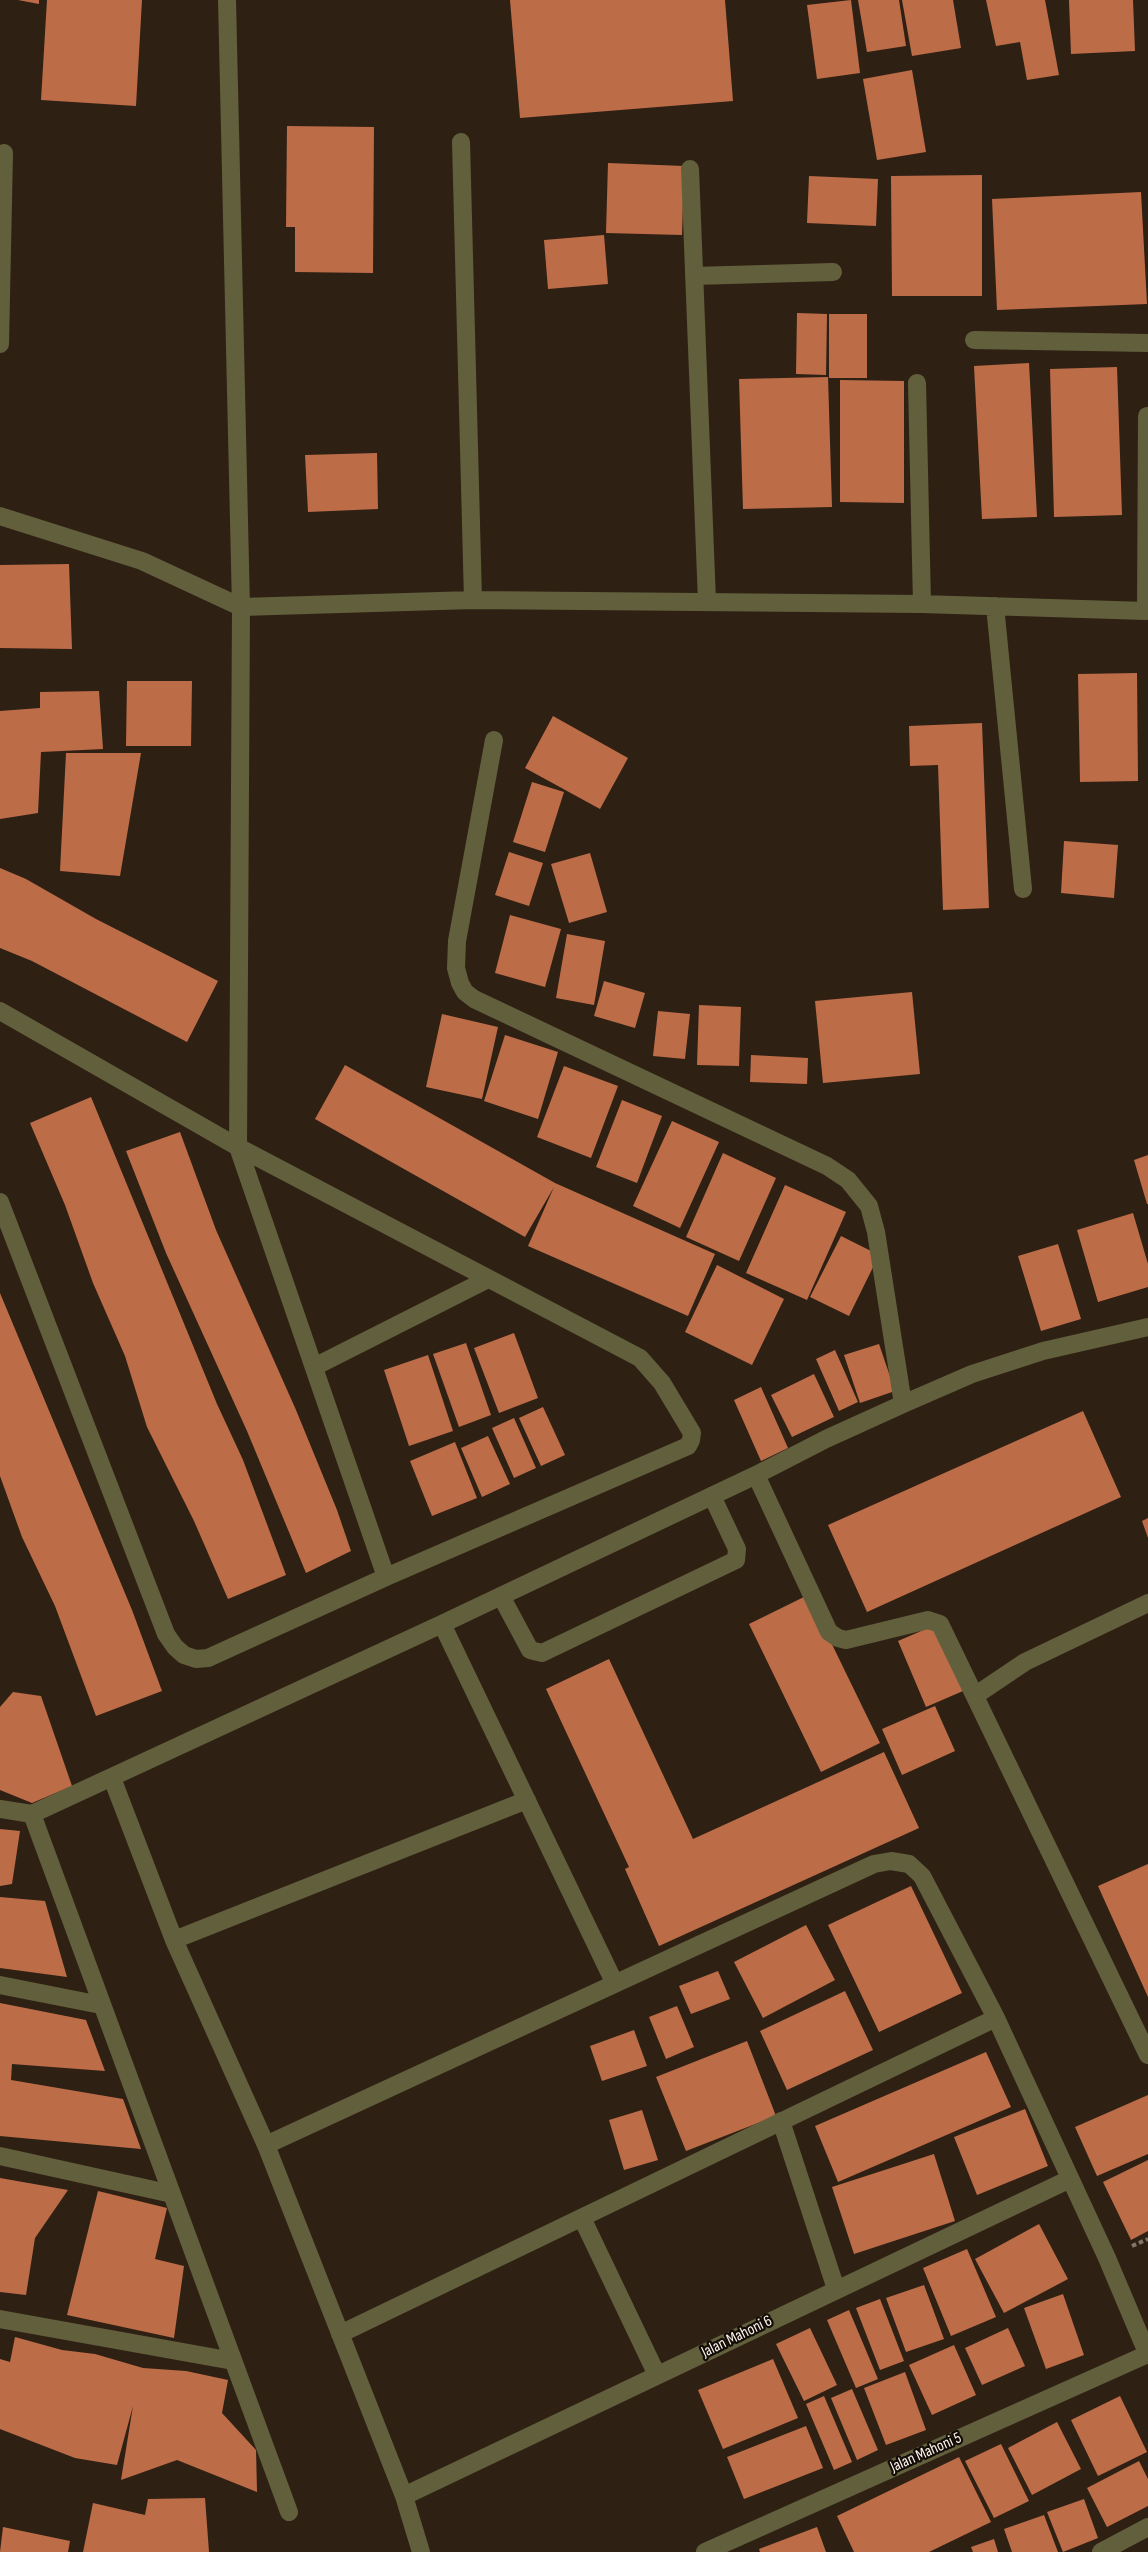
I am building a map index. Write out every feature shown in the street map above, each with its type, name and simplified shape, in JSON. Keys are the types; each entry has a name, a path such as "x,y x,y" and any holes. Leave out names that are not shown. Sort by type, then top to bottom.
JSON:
{"street":[{"path":"228,0 242,607 238,1147 386,1577"},
{"path":"461,142 473,600"},
{"path":"0,344 4,153"},
{"path":"690,169 707,602"},
{"path":"694,276 832,272"},
{"path":"974,340 1148,343"},
{"path":"917,383 922,604"},
{"path":"0,516 142,561 242,607 473,600 922,604 1147,611 1147,416"},
{"path":"995,606 1023,889"},
{"path":"494,740 457,941 456,968 465,992 485,1004 827,1166 848,1180 869,1206 876,1232 903,1404"},
{"path":"0,1011 238,1147 640,1358 662,1383 692,1434 691,1440 688,1446 386,1577 208,1658 196,1659 184,1655 166,1634 0,1202"},
{"path":"314,1367 488,1279"},
{"path":"0,1809 32,1814 442,1624 756,1475 826,1439 972,1374 1043,1351 1148,1327"},
{"path":"756,1475 829,1632 837,1638 846,1640 928,1620 940,1624 1148,2055"},
{"path":"501,1596 531,1650 542,1653 736,1560 737,1549 712,1496"},
{"path":"976,1695 1025,1662 1148,1604"},
{"path":"442,1624 615,1984"},
{"path":"112,1778 174,1940 266,2145 404,2496 421,2552"},
{"path":"174,1940 527,1800"},
{"path":"32,1814 289,2512"},
{"path":"266,2145 874,1864 891,1861 909,1864 922,1876 996,2018 1148,2355"},
{"path":"0,1985 101,2005"},
{"path":"340,2334 996,2018"},
{"path":"781,2121 836,2289"},
{"path":"0,2156 172,2194"},
{"name":"Jalan Mahoni 6","path":"404,2496 1070,2179"},
{"path":"582,2218 657,2375"},
{"path":"0,2319 233,2361"},
{"name":"Jalan Mahoni 5","path":"705,2552 1148,2355"},
{"path":"1101,2552 1148,2528"}],"building":[{"path":"18,0 39,0 39,4"},
{"path":"47,0 142,0 136,106 41,100"},
{"path":"510,0 725,0 733,101 520,118"},
{"path":"851,0 860,73 817,79 807,5"},
{"path":"858,0 899,0 906,46 867,52"},
{"path":"902,0 953,0 961,48 912,56"},
{"path":"986,0 1045,0 1059,75 1027,80 1020,42 996,46"},
{"path":"1069,0 1133,0 1135,51 1071,54"},
{"path":"912,70 926,152 877,160 863,79"},
{"path":"287,126 374,127 373,273 295,272 295,227 286,227"},
{"path":"608,163 684,166 682,235 606,233"},
{"path":"982,175 982,296 892,296 891,176"},
{"path":"809,176 878,179 876,226 807,223"},
{"path":"1141,192 1147,304 997,310 992,199"},
{"path":"604,235 608,284 548,289 544,240"},
{"path":"797,313 827,314 826,375 796,374"},
{"path":"829,314 867,314 867,378 829,378"},
{"path":"1029,363 1037,517 982,519 974,366"},
{"path":"1117,367 1122,515 1054,517 1050,369"},
{"path":"828,377 832,507 743,509 739,379"},
{"path":"840,380 904,381 904,503 840,502"},
{"path":"377,453 378,509 308,512 305,455"},
{"path":"69,564 72,649 0,648 0,565"},
{"path":"1137,673 1138,781 1080,782 1078,674"},
{"path":"127,681 192,681 191,746 126,746"},
{"path":"99,691 103,749 41,752 38,813 0,819 0,711 40,708 40,692"},
{"path":"553,716 628,758 600,809 525,768"},
{"path":"982,723 989,908 943,910 938,765 910,766 909,726"},
{"path":"66,753 141,753 120,876 60,871"},
{"path":"532,782 564,792 545,852 513,842"},
{"path":"1064,841 1118,845 1114,898 1061,893"},
{"path":"509,852 543,863 529,906 495,895"},
{"path":"590,853 607,912 569,923 551,864"},
{"path":"0,868 26,879 96,919 218,981 187,1042 32,961 0,948"},
{"path":"510,915 561,929 545,987 495,973"},
{"path":"567,934 605,941 594,1005 556,998"},
{"path":"604,981 645,993 635,1028 594,1016"},
{"path":"912,992 920,1074 823,1083 815,1001"},
{"path":"699,1005 741,1007 739,1066 697,1065"},
{"path":"658,1011 690,1014 685,1059 653,1056"},
{"path":"442,1014 498,1027 482,1099 426,1087"},
{"path":"505,1035 558,1052 538,1119 484,1101"},
{"path":"751,1055 808,1058 807,1084 750,1082"},
{"path":"345,1065 555,1183 715,1254 688,1316 528,1246 554,1187 525,1237 315,1119"},
{"path":"564,1066 618,1086 591,1158 537,1137"},
{"path":"91,1097 217,1404 243,1460 286,1575 228,1599 194,1521 147,1427 125,1356 93,1283 65,1205 30,1123"},
{"path":"622,1100 662,1116 637,1183 596,1167"},
{"path":"672,1121 719,1142 680,1228 633,1206"},
{"path":"180,1132 216,1230 296,1410 337,1510 351,1551 306,1573 247,1431 166,1253 126,1151"},
{"path":"723,1153 776,1178 739,1261 686,1237"},
{"path":"1148,1155 1148,1204 1147,1204 1134,1160"},
{"path":"785,1185 846,1212 807,1300 746,1273"},
{"path":"1133,1213 1148,1264 1148,1287 1098,1302 1077,1230"},
{"path":"841,1236 879,1255 849,1316 810,1297"},
{"path":"1058,1244 1081,1319 1041,1331 1018,1256"},
{"path":"717,1265 784,1299 752,1365 685,1332"},
{"path":"0,1293 132,1610 162,1691 96,1716 55,1606 22,1537 0,1476"},
{"path":"514,1333 538,1398 499,1413 474,1348"},
{"path":"466,1343 491,1415 459,1427 433,1354"},
{"path":"879,1344 895,1391 860,1403 844,1355"},
{"path":"835,1350 858,1402 839,1411 816,1359"},
{"path":"428,1355 453,1431 409,1446 384,1370"},
{"path":"814,1374 834,1417 792,1437 771,1395"},
{"path":"761,1387 788,1448 761,1461 734,1400"},
{"path":"543,1407 565,1455 541,1466 519,1418"},
{"path":"1083,1411 1121,1497 867,1612 828,1525"},
{"path":"514,1418 536,1468 514,1478 492,1428"},
{"path":"488,1436 510,1484 482,1497 461,1448"},
{"path":"455,1442 477,1498 432,1516 410,1461"},
{"path":"1148,1518 1148,1538 1142,1521"},
{"path":"808,1595 880,1743 821,1772 749,1624"},
{"path":"935,1625 963,1691 926,1707 898,1641"},
{"path":"609,1659 693,1839 884,1752 919,1828 659,1946 625,1869 629,1867 546,1689"},
{"path":"13,1692 41,1696 72,1786 32,1803 0,1790 0,1707"},
{"path":"935,1706 955,1751 902,1775 882,1729"},
{"path":"0,1829 20,1831 12,1884 0,1886"},
{"path":"1148,1864 1148,1997 1098,1886"},
{"path":"911,1886 962,1993 879,2032 828,1925"},
{"path":"0,1897 45,1901 67,1977 0,1968"},
{"path":"806,1925 835,1980 763,2018 734,1962"},
{"path":"718,1971 730,1999 691,2014 679,1986"},
{"path":"845,1991 873,2050 787,2090 760,2031"},
{"path":"0,2003 86,2020 105,2071 12,2064 11,2080 123,2099 141,2149 0,2136"},
{"path":"677,2006 694,2047 666,2059 649,2017"},
{"path":"634,2030 647,2066 602,2081 590,2046"},
{"path":"747,2041 776,2116 686,2151 656,2077"},
{"path":"986,2052 1011,2107 838,2182 815,2126"},
{"path":"1148,2095 1148,2154 1097,2176 1075,2127"},
{"path":"1025,2109 1048,2166 977,2195 954,2137"},
{"path":"642,2110 658,2160 624,2170 609,2120"},
{"path":"934,2154 955,2221 854,2254 832,2187"},
{"path":"1148,2160 1148,2231 1131,2240 1103,2182"},
{"path":"0,2178 68,2190 35,2238 26,2295 0,2292"},
{"path":"98,2191 167,2208 155,2259 184,2266 174,2338 67,2315"},
{"path":"1039,2224 1068,2279 1004,2313 975,2259"},
{"path":"967,2249 996,2317 951,2336 923,2268"},
{"path":"924,2285 944,2339 906,2352 886,2298"},
{"path":"1063,2294 1084,2355 1046,2369 1024,2308"},
{"path":"880,2299 904,2361 880,2370 856,2308"},
{"path":"849,2310 878,2379 856,2388 827,2320"},
{"path":"810,2328 837,2385 804,2401 776,2344"},
{"path":"1008,2328 1025,2366 982,2385 965,2348"},
{"path":"15,2337 62,2350 95,2354 143,2368 186,2371 228,2380 222,2413 256,2450 257,2492 177,2460 121,2480 133,2406 117,2465 75,2458 0,2429 0,2359 10,2362"},
{"path":"954,2345 976,2395 932,2415 909,2365"},
{"path":"773,2359 798,2418 723,2449 698,2390"},
{"path":"905,2372 926,2430 886,2445 864,2388"},
{"path":"852,2389 878,2450 857,2460 831,2398"},
{"path":"824,2396 852,2462 834,2470 806,2404"},
{"path":"1120,2396 1147,2452 1098,2476 1071,2420"},
{"path":"1057,2422 1081,2469 1032,2495 1008,2448"},
{"path":"806,2426 823,2468 744,2499 727,2457"},
{"path":"1001,2444 1029,2501 994,2518 965,2461"},
{"path":"959,2457 991,2522 929,2552 854,2552 837,2516"},
{"path":"1139,2461 1148,2479 1148,2506 1107,2527 1087,2488"},
{"path":"205,2498 209,2552 83,2552 93,2503 145,2515 148,2499"},
{"path":"1084,2499 1098,2538 1063,2552 1047,2512"},
{"path":"1044,2515 1058,2552 1012,2552 1004,2529"},
{"path":"3,2527 70,2541 68,2552 0,2552"},
{"path":"817,2527 826,2552 760,2552 759,2549"},
{"path":"994,2539 998,2552 973,2552 971,2547"}]}
